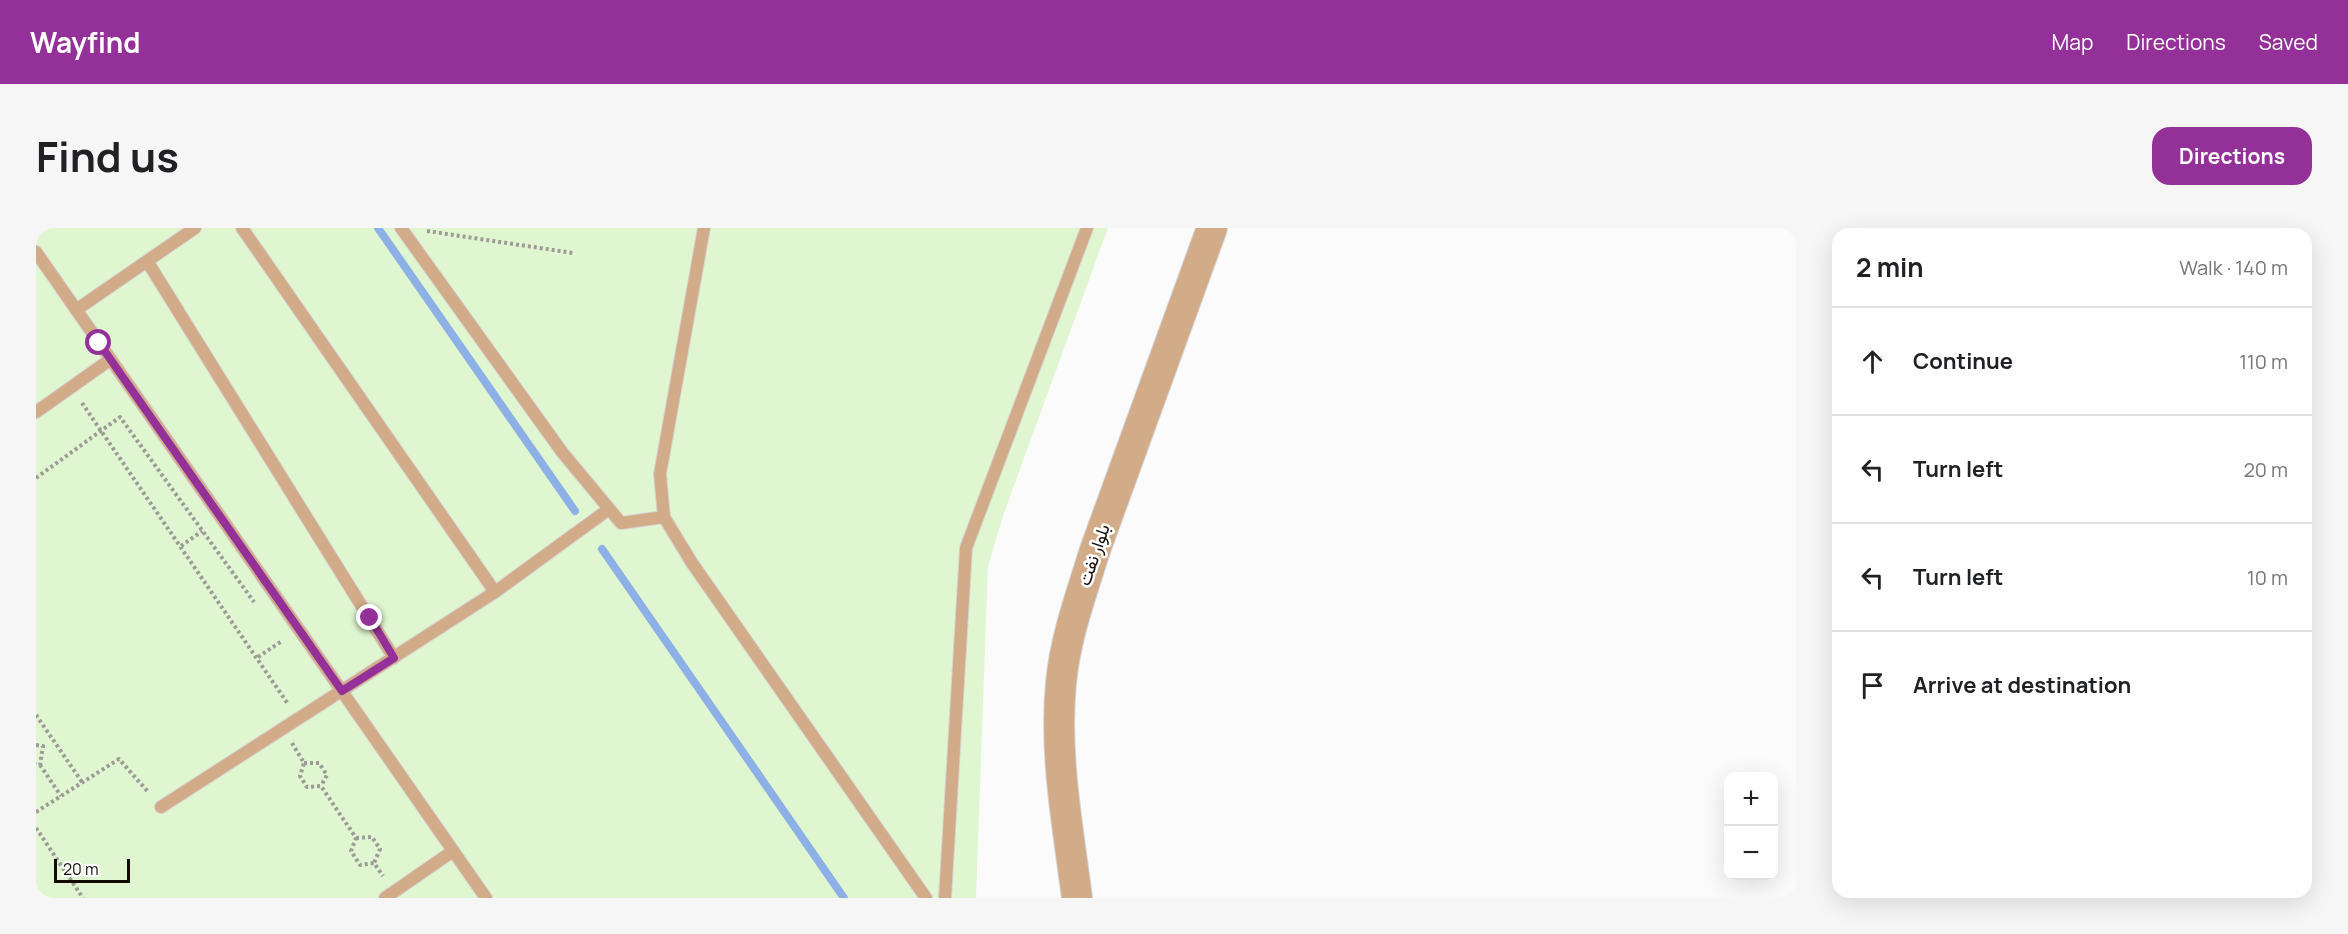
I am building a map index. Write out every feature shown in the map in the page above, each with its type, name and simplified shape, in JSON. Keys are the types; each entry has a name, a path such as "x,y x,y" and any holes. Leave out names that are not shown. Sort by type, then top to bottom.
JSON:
{"street":[{"name":"بلوار نفت","path":"1077,898 1060,759 1061,681 1079,600 1095,550 1212,228"}],"lane":[{"path":"76,310 195,228"},
{"path":"242,228 495,592"},
{"path":"401,228 562,452 621,523 664,517"},
{"path":"704,228 660,474 664,517 698,573 926,898"},
{"path":"945,898 966,548 1087,228"},
{"path":"36,252 486,898"},
{"path":"147,261 394,658"},
{"path":"36,412 111,359"},
{"path":"161,807 495,592 609,509"},
{"path":"389,895 453,851"}],"path":[{"path":"417,230 573,253"},
{"path":"71,387 258,657 298,719"},
{"path":"36,478 120,417 255,604"},
{"path":"181,546 202,531"},
{"path":"275,631 288,650"},
{"path":"258,657 282,640"},
{"path":"36,716 82,782"},
{"path":"283,729 304,763 300,776 307,787 321,786"},
{"path":"53,739 43,746 38,764 61,796"},
{"path":"36,745 43,746"},
{"path":"36,812 119,759 161,807"},
{"path":"304,763 319,763 327,775 321,786"},
{"path":"321,786 356,838"},
{"path":"36,828 83,898"},
{"path":"356,838 372,837 380,849 374,862 389,895"},
{"path":"356,838 351,852 360,865 374,862"}],"green space":[{"path":"36,228 1108,228 1004,513 988,566 976,898 36,898"}],"waterway":[{"path":"378,228 575,511"},
{"path":"602,549 844,898"}],"route":[{"path":"99,343 342,691 394,658 370,618"}]}
